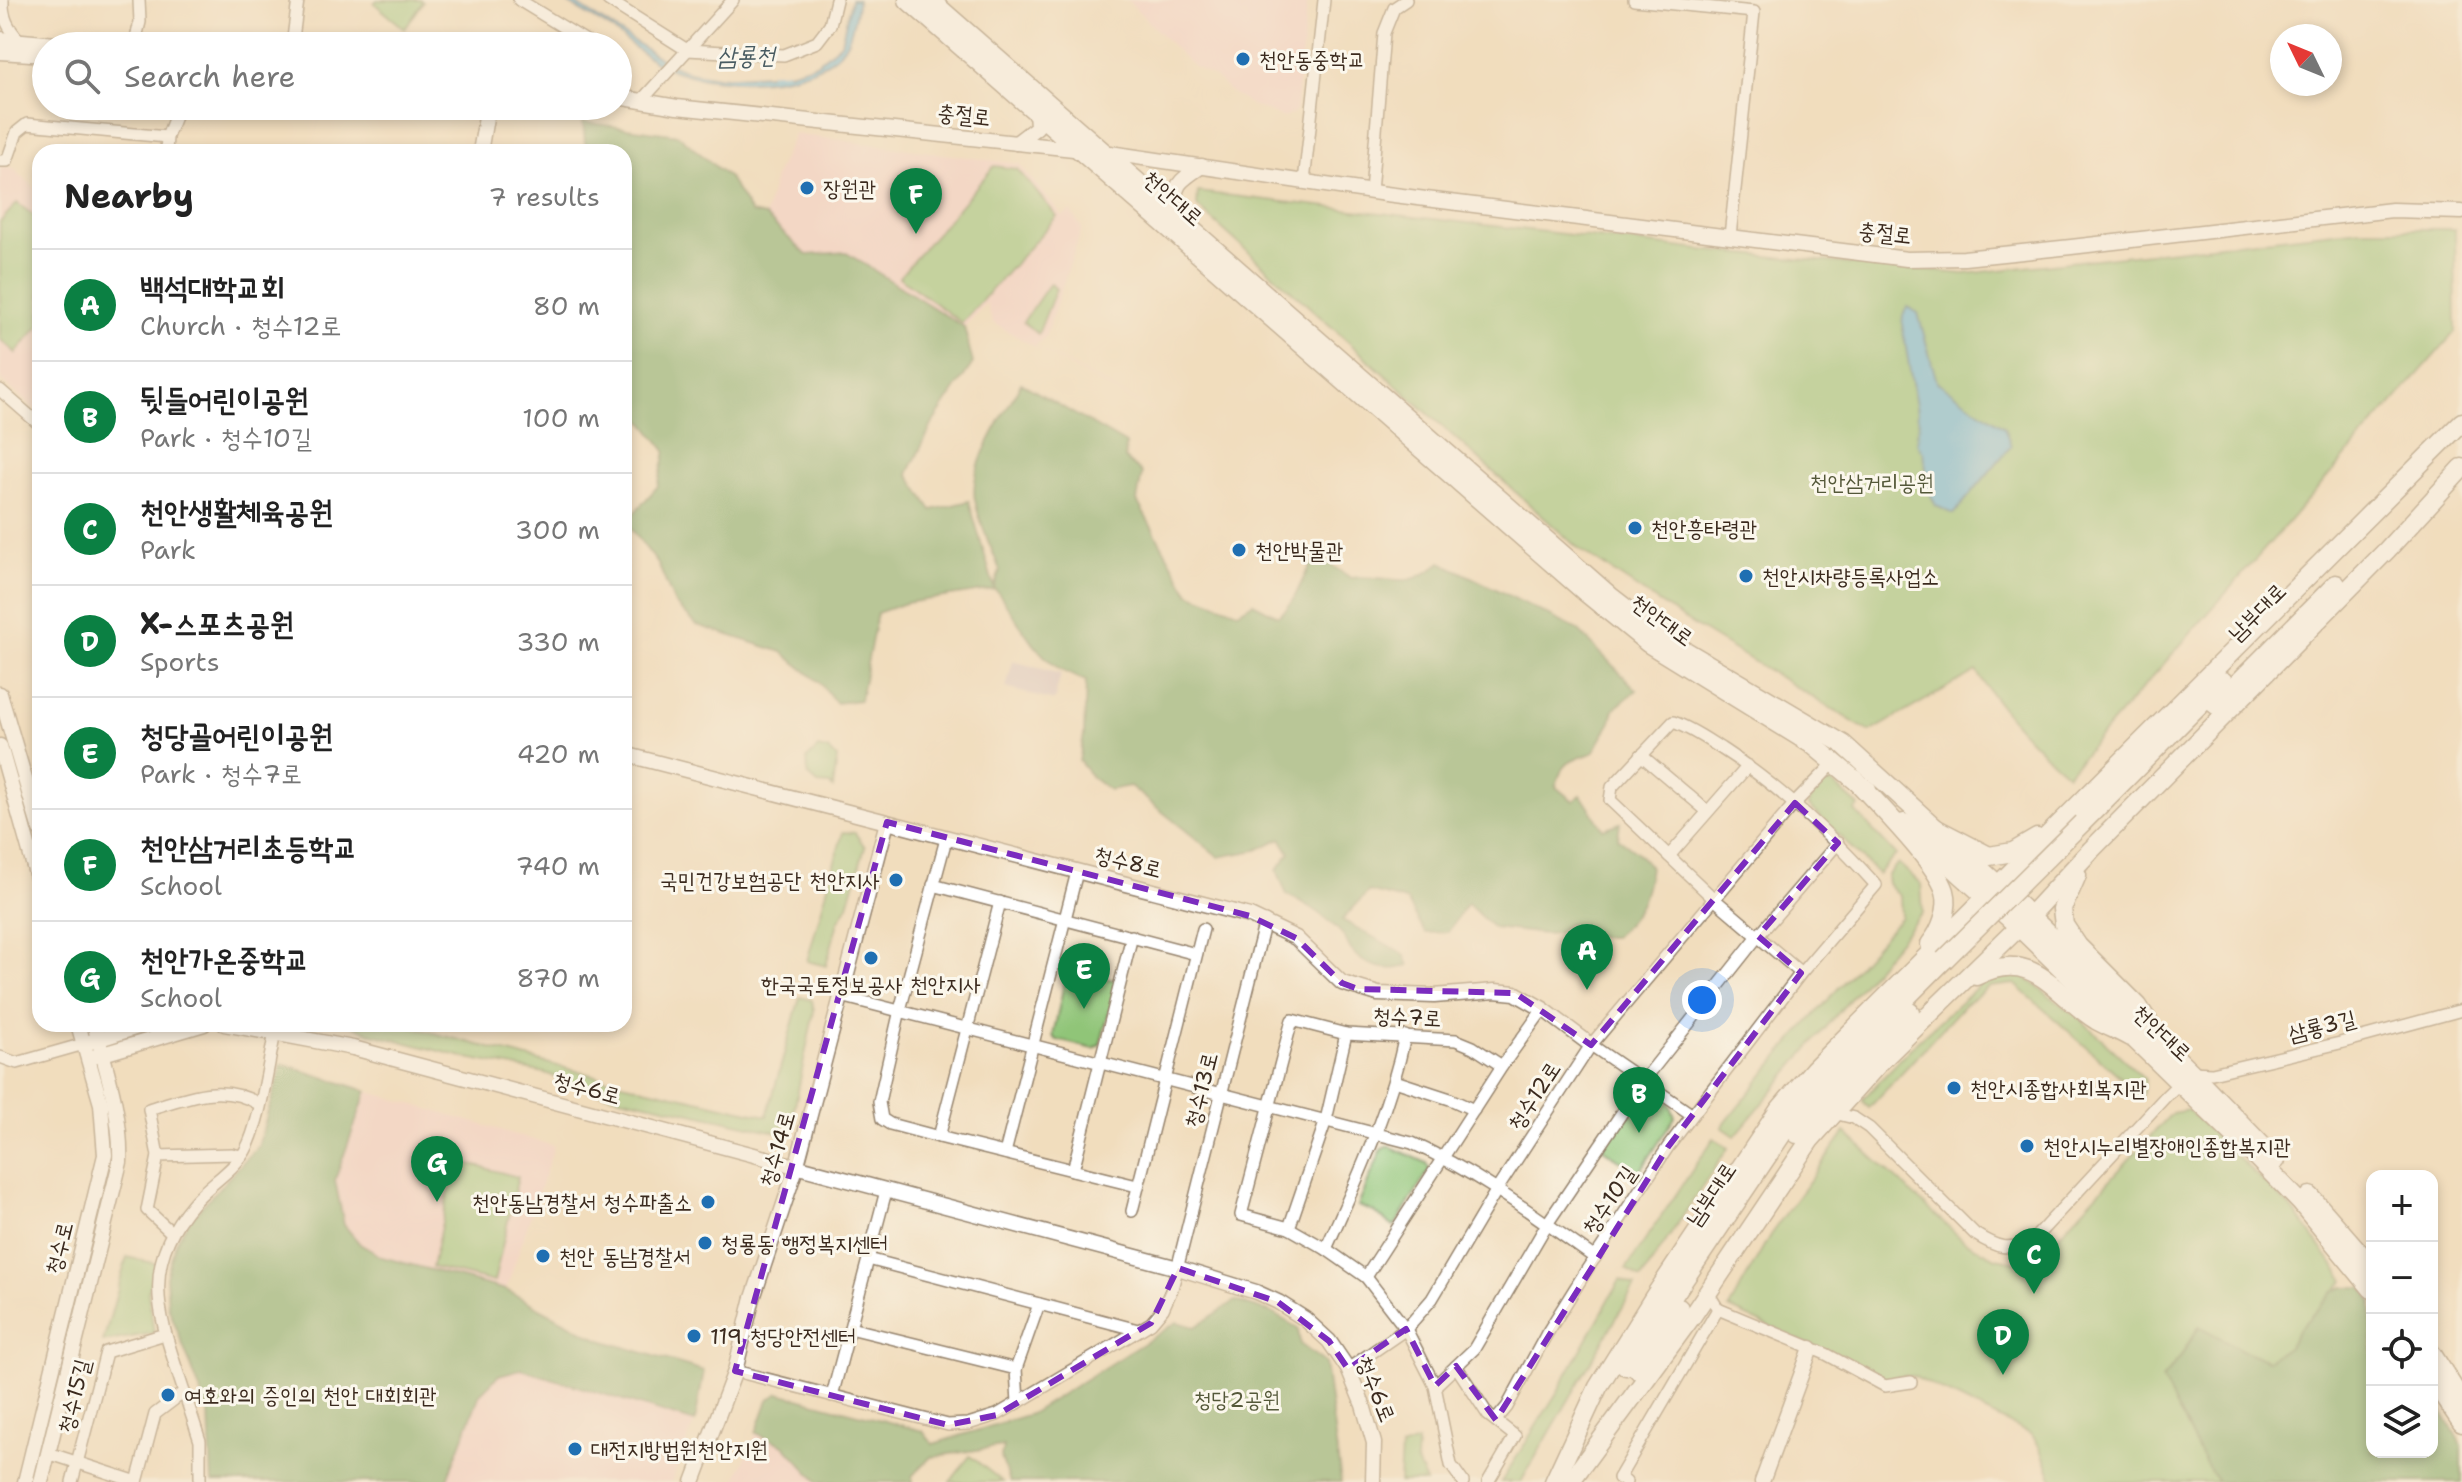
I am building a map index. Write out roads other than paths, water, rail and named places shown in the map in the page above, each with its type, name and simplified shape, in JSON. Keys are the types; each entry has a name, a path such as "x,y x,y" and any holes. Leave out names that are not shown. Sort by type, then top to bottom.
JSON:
{"main road":[{"name":"천안대로","path":"908,0 1627,626 1691,672 1813,745 1992,891"},
{"name":"천안대로","path":"930,0 1610,596 1667,640 1843,744 1935,828 2024,922 2163,1044 2185,1077 2301,1203 2366,1282"},
{"path":"1880,1003 2024,922 2082,832 2462,422"},
{"name":"남부대로","path":"2082,832 2390,511 2462,429"},
{"name":"남부대로","path":"2082,832 2462,456"},
{"path":"1950,963 2082,832 2387,550 2462,468"},
{"path":"1563,1481 1598,1387 1750,1152 1779,1110 1814,1069 1880,1003 1936,937 1944,918 1947,894 1937,874 1855,779"},
{"path":"1935,828 1989,856 2082,832"},
{"path":"1929,1013 1950,963 1992,891 2082,832"},
{"path":"2082,832 2062,909 2064,925 2078,946 2138,1006 2163,1044"},
{"name":"천안대로","path":"2024,922 2130,1037 2185,1077 2328,1214 2366,1260"},
{"name":"남부대로","path":"1563,1481 1809,1117 1950,963"},
{"path":"1563,1481 1692,1316 1810,1140 1929,1013 1974,977 1994,967 2017,966 2047,979 2095,1019 2130,1037"},
{"path":"2438,1363 2462,1401"},
{"path":"2437,1386 2462,1423"}],"street":[{"path":"2,0 5,19 20,41"},
{"path":"138,32 139,0"},
{"path":"294,32 298,0"},
{"path":"519,0 571,32"},
{"path":"608,0 683,53 784,55 817,42 830,25 836,0"},
{"path":"641,101 730,0"},
{"path":"1304,182 1324,0"},
{"path":"1371,192 1384,33 1394,8 1406,0"},
{"path":"1634,0 1754,12 1730,236"},
{"path":"0,39 32,42"},
{"path":"0,52 32,54"},
{"name":"충절로","path":"632,99 1105,152 1371,192 1907,259 1964,258 2392,210 2462,212"},
{"path":"1016,143 1037,127 1036,110"},
{"path":"167,144 174,120"},
{"path":"481,144 486,120"},
{"path":"0,161 7,161 17,132 27,124 167,137"},
{"path":"1175,213 1174,196 1179,182 1202,166"},
{"path":"0,390 32,418"},
{"path":"0,694 32,803"},
{"path":"1669,856 1748,766 1673,722 1612,787 1610,800 1713,898 1801,973"},
{"path":"0,746 32,860"},
{"path":"1641,755 1707,811"},
{"name":"청수8로","path":"632,756 1265,921 1296,938 1342,983 1358,989 1378,994 1434,996 1495,991 1515,993 1543,1009 1591,1045"},
{"name":"청수12로","path":"1348,1369 1406,1329 1432,1299 1496,1191 1591,1045 1713,898 1835,762"},
{"name":"청수10길","path":"1496,1420 1507,1407 1546,1335 1595,1258 1691,1114 1801,973 1876,885 1838,843 1795,803 1748,766"},
{"name":"청수14로","path":"693,1482 735,1371 752,1301 796,1168 887,822"},
{"path":"946,839 900,1010 879,1102 882,1119 939,1137 1137,1186"},
{"name":"청수10길","path":"1435,1386 1474,1349 1547,1224 1644,1080 1758,936 1838,843"},
{"path":"1005,1153 1077,872"},
{"path":"933,885 1196,954"},
{"path":"939,1137 1000,902"},
{"name":"청수13로","path":"1178,1268 1265,921"},
{"path":"1132,1211 1203,929"},
{"path":"1073,1170 1132,936"},
{"path":"841,996 1412,1143 1496,1191 1595,1258"},
{"path":"1366,1277 1502,1066 1543,1009"},
{"name":"삼룡3길","path":"2185,1077 2212,1073 2462,1010"},
{"name":"청수7로","path":"1270,1106 1292,1020 1346,1034 1456,1040 1502,1066"},
{"name":"청수로","path":"41,1482 120,1162 121,1142 93,1049 83,1032"},
{"name":"청수로","path":"25,1482 105,1155 94,1032"},
{"path":"93,1049 130,1032"},
{"path":"0,1057 17,1063 66,1049 93,1049 168,1032"},
{"path":"200,1482 200,1441 165,1334 158,1306 159,1278 164,1252 172,1233 193,1203 241,1156 255,1128 272,1032"},
{"name":"청수6로","path":"292,1032 1178,1268 1256,1292 1305,1319 1329,1341 1348,1369 1374,1443 1373,1482"},
{"name":"청수7로","path":"1289,1228 1326,1120 1346,1034"},
{"path":"1326,1249 1378,1133 1395,1081 1405,1036"},
{"path":"1591,1045 1691,1114"},
{"path":"1834,1113 1854,1118 1869,1128 1975,1234 1992,1246 2015,1248 2032,1241 2185,1077"},
{"path":"1395,1081 1474,1110"},
{"path":"172,1233 147,1210 158,1156 149,1109 216,1091 230,1092 259,1104"},
{"path":"1270,1106 1241,1215 1289,1228 1366,1277 1406,1329 1435,1386 1451,1465 1463,1482"},
{"path":"158,1156 241,1156"},
{"path":"832,1396 886,1191"},
{"path":"868,1259 1138,1330"},
{"path":"735,1371 948,1425 982,1420 1018,1403 1151,1323 1163,1309 1178,1268"},
{"path":"1707,1291 1718,1309 1811,1348 1885,1386 1911,1382"},
{"path":"1018,1403 1016,1369 1039,1304"},
{"path":"1626,1482 1619,1478 1718,1309"},
{"path":"850,1328 1016,1369"},
{"name":"청수15길","path":"72,1482 106,1352 165,1334"},
{"path":"1762,1482 1811,1348"},
{"path":"1456,1366 1488,1415 1515,1436 1488,1482"},
{"name":"청수15길","path":"78,1464 137,1482 155,1414 184,1392"},
{"path":"48,1453 78,1464"}],"water":[{"path":"562,0 570,0 620,32"},
{"path":"851,0 858,0 849,38 841,51 820,66 800,74 777,79 728,81 683,74 645,56 632,46 632,40 666,62 689,72 718,77 785,73 816,64 841,43"},
{"path":"1907,307 1918,313 1937,382 2004,427 2011,446 1954,514 1936,506 1925,483 1926,468 1923,452 1917,444 1919,423 1902,325"}],"waterway":[{"name":"삼룡천","path":"770,74 786,73"}],"place":[{"name":"천안동중학교","path":"1243,59"},
{"name":"장원관","path":"807,188"},
{"name":"천안삼거리초등학교","path":"916,234"},
{"name":"천안흥타령관","path":"1635,528"},
{"name":"천안박물관","path":"1239,550"},
{"name":"천안시차량등록사업소","path":"1746,576"},
{"name":"국민건강보험공단 천안지사","path":"896,880"},
{"name":"한국국토정보공사 천안지사","path":"871,958"},
{"name":"백석대학교회","path":"1587,990"},
{"name":"청당골어린이공원","path":"1084,1009"},
{"name":"천안시종합사회복지관","path":"1954,1088"},
{"name":"뒷들어린이공원","path":"1639,1133"},
{"name":"천안시누리별장애인종합복지관","path":"2027,1146"},
{"name":"천안가온중학교","path":"437,1202"},
{"name":"천안동남경찰서 청수파출소","path":"708,1202"},
{"name":"청룡동 행정복지센터","path":"705,1243"},
{"name":"천안 동남경찰서","path":"543,1256"},
{"name":"천안생활체육공원","path":"2034,1294"},
{"name":"119 청당안전센터","path":"694,1336"},
{"name":"X-스포츠공원","path":"2003,1375"},
{"name":"여호와의 증인의 천안 대회회관","path":"168,1395"},
{"name":"대전지방법원천안지원","path":"575,1449"}],"park label":[{"name":"천안삼거리공원","path":"1872,482"},
{"name":"청당2공원","path":"1237,1399"}]}
